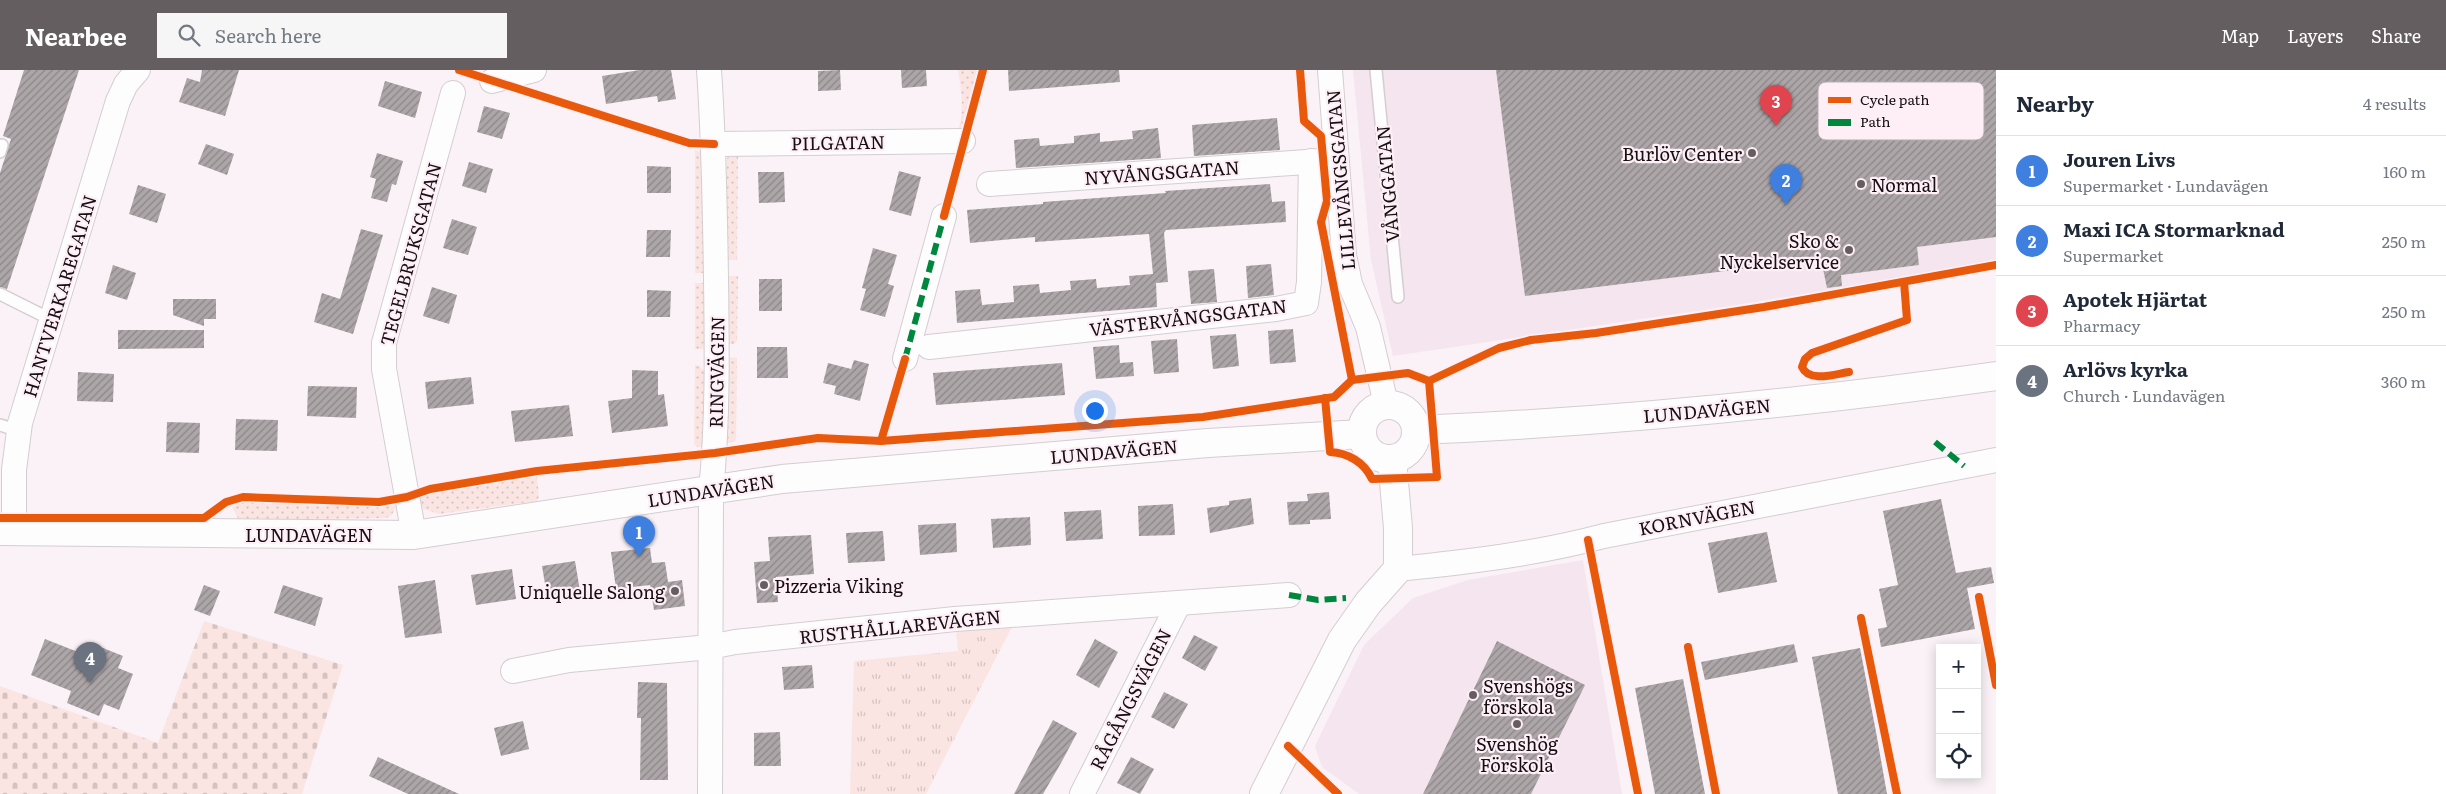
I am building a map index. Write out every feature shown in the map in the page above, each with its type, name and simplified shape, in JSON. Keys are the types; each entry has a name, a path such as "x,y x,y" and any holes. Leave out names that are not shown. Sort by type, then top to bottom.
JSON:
{"main road":[{"name":"LUNDAVÄGEN","path":"1417,430 1717,411 1856,396 1996,376"},
{"path":"1386,404 1403,408 1410,414 1417,430 1410,449 1405,454 1392,459 1378,457 1372,453 1363,441 1362,426 1371,411 1386,404"},
{"name":"LUNDAVÄGEN","path":"7,531 414,535 782,479 1199,444 1362,434"},
{"path":"1264,794 1342,640 1368,603 1398,568 1398,528 1392,459"}],"street":[{"name":"HANTVERKAREGATAN","path":"7,531 14,470 10,428 52,320 118,100 126,84 138,70"},
{"path":"492,80 534,70"},
{"name":"RINGVÄGEN","path":"709,70 714,144 717,339 715,453 711,491 710,794"},
{"name":"LILLEVÅNGSGATAN","path":"1330,70 1344,256 1350,284 1368,327 1386,404"},
{"name":"TEGELBRUKSGATAN","path":"414,535 384,369 384,343 453,93"},
{"name":"PILGATAN","path":"714,144 963,141"},
{"name":"NYVÅNGSGATAN","path":"989,184 1336,160"},
{"name":"VÄSTERVÅNGSGATAN","path":"929,347 1276,309 1306,303 1309,282 1311,161"},
{"path":"905,359 944,216"},
{"name":"KORNVÄGEN","path":"1398,568 1470,562 1540,551 1604,536 1996,460"},
{"name":"RUSTHÅLLAREVÄGEN","path":"512,670 569,660 710,647 736,642 955,619 1289,595"},
{"name":"RÅGÅNGSVÄGEN","path":"1082,794 1179,604"}],"lane":[{"name":"VÅNGGATAN","path":"1376,70 1398,297"},
{"path":"0,294 52,320"}],"shaded area":[{"name":"Burlöv Center","path":"1353,70 1996,70 1996,262 1737,305 1393,356 1371,260"},
{"name":"Svenshögs förskola","path":"1583,560 1622,794 1359,794 1322,767 1315,746 1364,645 1413,598 1468,580"}],"green space":[{"path":"958,70 977,70 959,136 956,134 961,120 962,103"},
{"path":"695,150 705,153 705,273 695,273"},
{"path":"738,150 737,260 726,260 727,158"},
{"path":"726,276 738,276 737,341 734,344 726,344"},
{"path":"695,283 704,283 704,349 695,349"},
{"path":"727,357 737,358 736,441 725,444"},
{"path":"695,365 700,366 704,371 703,447 697,447 694,444"},
{"path":"537,477 539,497 537,501 439,514 423,509 417,498 446,489"},
{"path":"245,501 327,503 374,507 397,505 391,516 386,518 239,520 232,507"},
{"path":"1018,615 926,794 850,794 854,661 958,651 955,619"},
{"path":"204,621 343,665 302,794 0,794 0,686 158,743"}],"building":[{"path":"24,70 79,70 7,289 0,287 0,173 11,139 3,136"},
{"path":"202,70 239,70 225,116 179,102 187,78 200,82"},
{"path":"640,70 671,70 676,99 658,102 657,96 606,104 602,76"},
{"path":"840,70 841,90 818,91 818,71"},
{"path":"901,70 926,70 927,86 902,88"},
{"path":"1008,70 1119,70 1120,82 1009,91"},
{"name":"Burlöv Center","path":"1496,70 1996,70 1996,237 1917,247 1919,265 1841,275 1842,286 1827,288 1821,259 1525,296"},
{"path":"385,81 422,92 415,118 378,106"},
{"path":"484,106 510,113 502,139 477,132"},
{"path":"1277,118 1280,150 1194,156 1192,125"},
{"path":"1158,128 1161,158 1016,168 1014,140 1039,138 1040,146 1074,143 1074,136 1100,133 1100,142 1133,139 1132,131"},
{"path":"206,144 234,154 227,175 198,164"},
{"path":"377,153 403,161 396,185 392,184 387,202 371,198 376,179 370,177"},
{"path":"469,162 493,169 486,193 462,186"},
{"path":"647,166 671,167 671,193 647,193"},
{"path":"899,171 921,177 911,216 889,210"},
{"path":"758,172 784,172 785,202 759,203"},
{"path":"1270,184 1272,202 1285,201 1286,222 1166,230 1164,233 1168,282 1156,283 1157,307 957,323 955,291 980,289 982,305 1014,302 1013,286 1039,284 1040,293 1071,290 1070,281 1096,279 1097,288 1130,285 1129,276 1153,274 1149,234 1035,242 1035,237 970,243 967,210 1043,204 1043,202 1166,193 1165,191"},
{"path":"138,185 166,194 157,223 129,214"},
{"path":"452,219 477,227 468,255 443,248"},
{"path":"361,229 383,235 353,334 314,322 322,293 340,299"},
{"path":"647,230 671,230 670,257 646,257"},
{"path":"873,248 897,255 888,284 894,286 885,317 860,310 866,289 862,288"},
{"path":"1271,264 1274,295 1248,298 1246,266"},
{"path":"113,265 136,273 127,300 105,293"},
{"path":"1214,269 1217,302 1191,304 1188,271"},
{"path":"759,279 782,279 782,311 759,311"},
{"path":"432,287 457,295 449,324 423,316"},
{"path":"647,290 671,291 670,317 647,317"},
{"path":"173,299 216,299 216,319 204,319 204,326 173,315"},
{"path":"1293,329 1296,362 1270,364 1268,331"},
{"path":"118,330 204,330 204,348 118,349"},
{"path":"1236,334 1239,366 1213,369 1210,336"},
{"path":"1177,339 1179,372 1154,374 1151,341"},
{"path":"1119,345 1120,363 1133,362 1134,376 1096,379 1093,347"},
{"path":"757,347 787,347 788,378 757,378"},
{"path":"854,360 869,364 860,401 834,394 836,386 823,383 828,363 851,369"},
{"path":"1062,363 1065,395 936,405 933,373"},
{"path":"632,370 658,371 658,395 664,394 668,426 612,433 608,401 632,398"},
{"path":"78,372 114,374 113,402 77,401"},
{"path":"471,377 474,404 428,409 425,382"},
{"path":"308,386 357,387 356,418 307,416"},
{"path":"569,405 573,436 515,442 511,411"},
{"path":"236,419 278,420 277,451 235,450"},
{"path":"167,422 200,423 199,453 166,452"},
{"path":"1329,492 1331,519 1310,520 1310,524 1289,525 1287,502 1308,501 1307,494"},
{"path":"1251,498 1254,524 1210,533 1207,508 1229,505 1229,501"},
{"path":"1941,499 1956,573 1991,567 1994,583 1967,588 1975,629 1881,647 1878,629 1887,627 1879,589 1898,585 1883,511"},
{"path":"1173,504 1175,535 1139,536 1138,506"},
{"path":"1101,510 1103,539 1066,541 1064,512"},
{"path":"1030,517 1031,545 993,548 991,519"},
{"path":"956,523 957,552 920,555 918,525"},
{"path":"883,531 885,561 848,563 846,533"},
{"path":"1767,532 1777,582 1718,593 1708,543"},
{"path":"811,535 814,574 776,577 778,602 757,603 754,562 770,561 768,537"},
{"path":"650,548 652,563 665,562 668,582 682,580 685,606 654,610 650,585 616,589 611,552"},
{"path":"575,561 580,591 547,596 542,566"},
{"path":"512,569 516,599 476,605 471,575"},
{"path":"435,580 442,633 405,638 398,586"},
{"path":"204,585 220,591 210,616 194,610"},
{"path":"283,585 323,598 315,626 274,613"},
{"path":"1194,635 1218,647 1205,671 1182,658"},
{"path":"45,639 83,654 88,642 123,656 118,668 133,674 119,710 104,704 99,716 67,703 71,691 31,675"},
{"path":"1095,639 1118,652 1099,688 1076,675"},
{"name":"Svenshög Förskola","path":"1497,641 1585,685 1531,794 1423,794"},
{"path":"1794,644 1798,662 1705,680 1701,662"},
{"path":"1860,648 1887,794 1838,794 1812,657"},
{"path":"812,665 814,688 784,690 782,667"},
{"path":"1683,679 1705,794 1655,794 1635,688"},
{"path":"638,682 667,683 668,780 640,780 641,718 637,718"},
{"path":"1164,692 1188,704 1174,729 1151,717"},
{"path":"1053,720 1077,733 1043,794 1014,794"},
{"path":"523,721 529,749 501,756 494,728"},
{"path":"780,732 781,766 754,766 754,733"},
{"path":"378,757 459,794 408,794 369,776"},
{"path":"1131,757 1154,769 1140,794 1117,783"}],"marked path":[{"path":"905,359 944,216"},
{"path":"1935,442 1964,466"},
{"path":"1289,595 1318,600 1346,598"}],"cycle path":[{"path":"459,70 689,143 714,144"},
{"path":"944,216 983,70"},
{"path":"1300,70 1304,121 1321,136 1327,201 1321,222 1352,380"},
{"path":"0,518 204,518 226,502 243,497 379,502 407,497 430,489 537,471 715,453 818,438 881,441 1203,417 1334,397 1352,380 1408,373 1429,381 1499,348 1531,340 1596,333 1764,307 1996,265"},
{"path":"1849,372 1830,376 1816,376 1805,372 1802,367 1805,359 1812,353 1907,320 1904,282"},
{"path":"881,441 905,359"},
{"path":"1325,398 1330,452 1343,454 1355,459 1365,468 1372,479 1437,477 1429,381"},
{"path":"1588,540 1638,794"},
{"path":"1979,597 1996,685"},
{"path":"1861,618 1897,794"},
{"path":"1688,647 1716,794"},
{"path":"1288,746 1338,794"}],"place":[{"name":"Apotek Hjärtat","path":"1776,126"},
{"name":"Burlöv Center","path":"1752,153"},
{"name":"Normal","path":"1861,184"},
{"name":"Maxi ICA Stormarknad","path":"1786,205"},
{"name":"Sko & Nyckelservice","path":"1849,250"},
{"name":"Jouren Livs","path":"639,557"},
{"name":"Pizzeria Viking","path":"764,585"},
{"name":"Uniquelle Salong","path":"675,591"},
{"name":"Arlövs kyrka","path":"90,683"},
{"name":"Svenshögs förskola","path":"1473,695"},
{"name":"Svenshög Förskola","path":"1517,724"}]}
